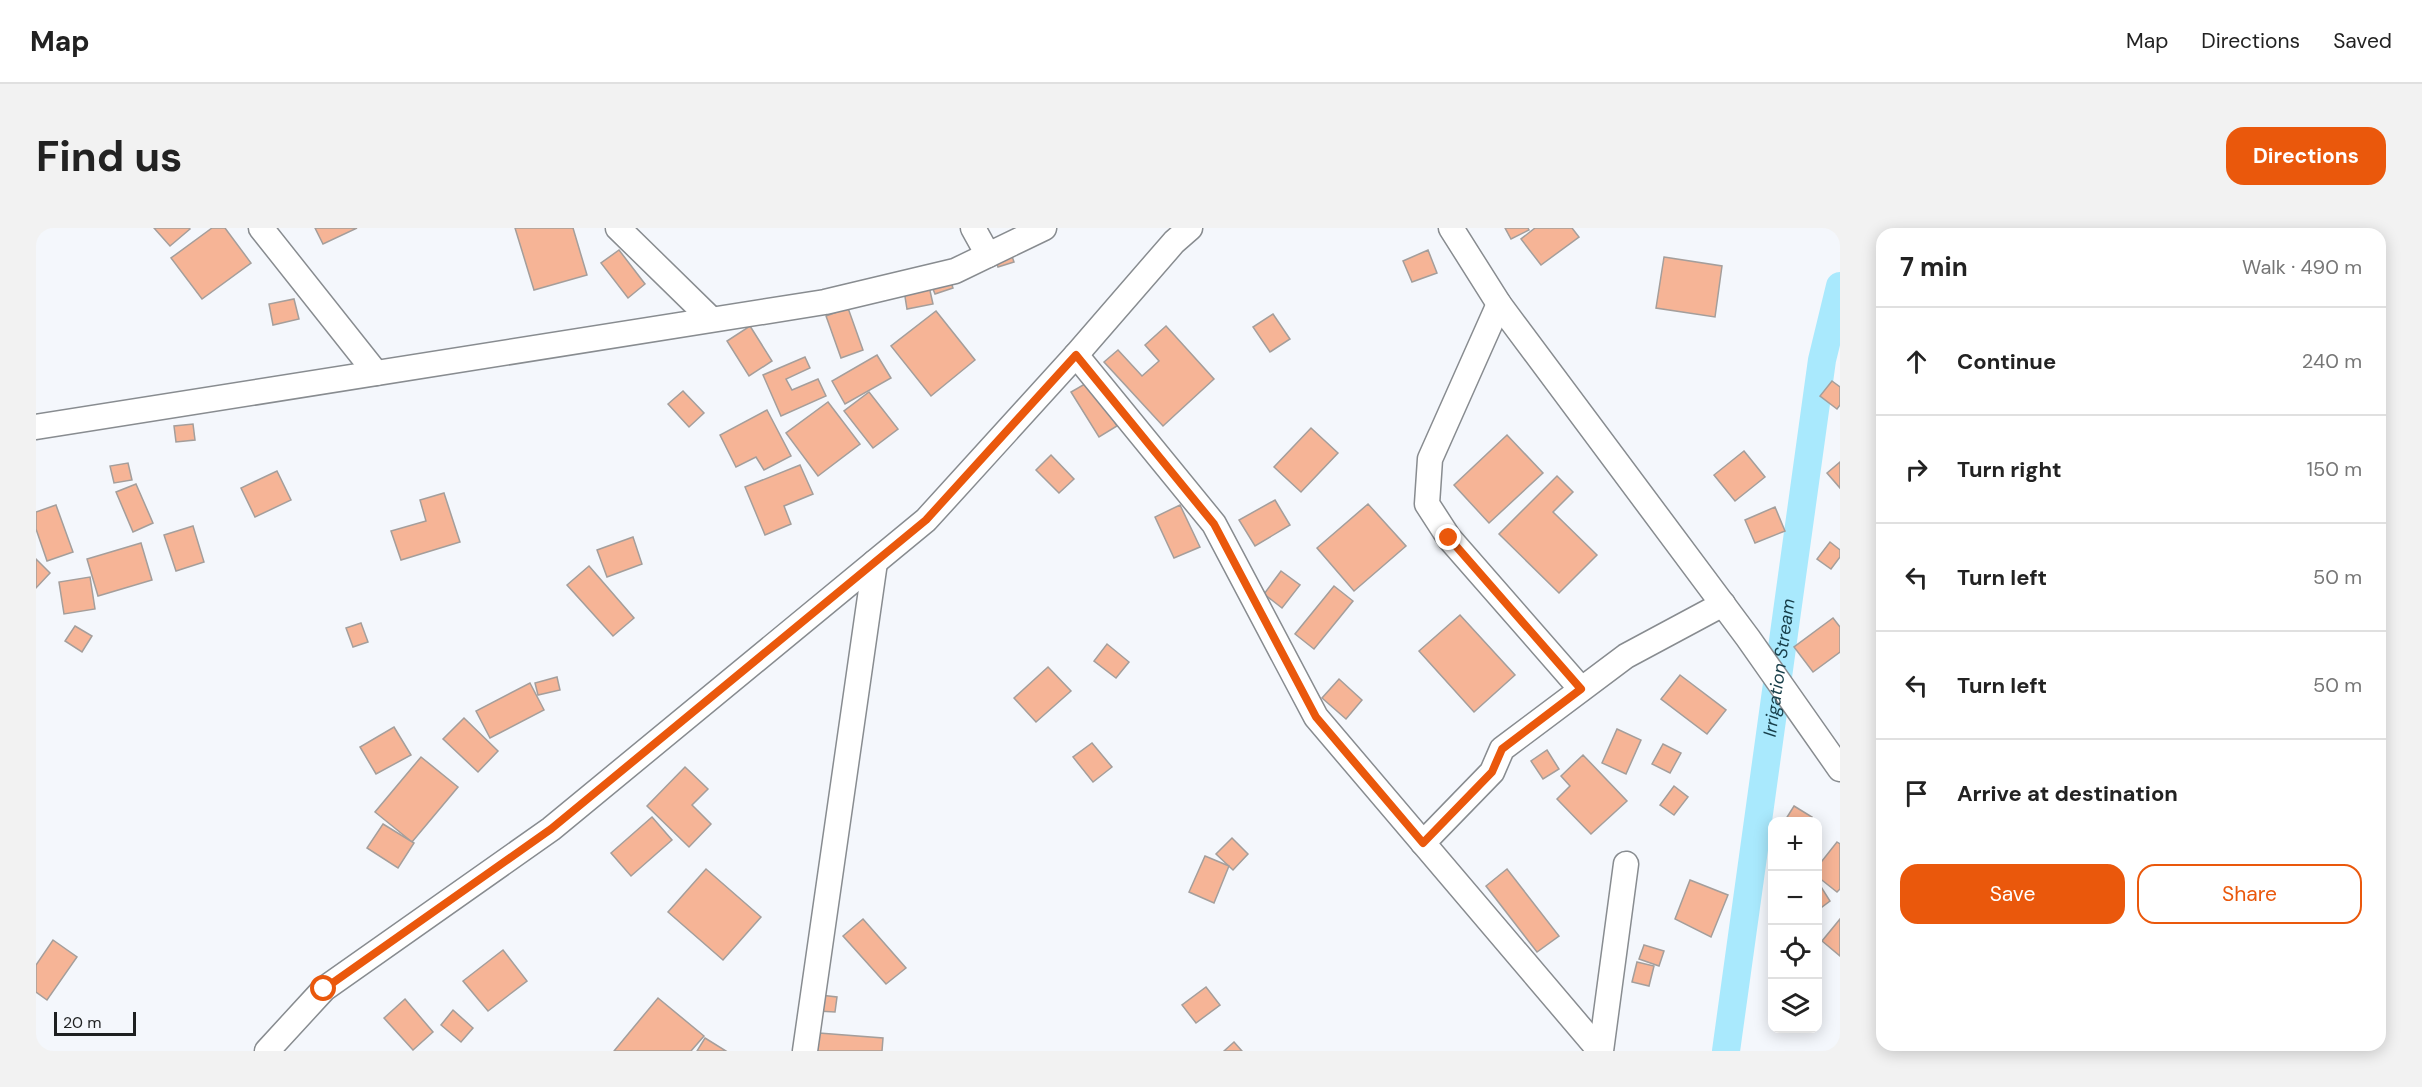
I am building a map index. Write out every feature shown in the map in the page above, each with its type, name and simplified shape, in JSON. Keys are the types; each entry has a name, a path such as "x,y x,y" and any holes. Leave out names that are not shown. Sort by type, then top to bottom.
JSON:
{"street":[{"path":"261,228 376,373"},
{"path":"618,228 711,320"},
{"path":"973,228 988,255"},
{"path":"36,428 846,297 955,271 1044,228"},
{"path":"267,1051 324,989 551,829 926,520 1076,355 1174,242 1190,228"},
{"path":"1456,231 1499,304 1723,604 1840,769"},
{"path":"1499,304 1430,459 1427,504 1449,538 1581,689"},
{"path":"1076,355 1214,524 1316,717 1600,1051"},
{"path":"805,1051 875,562"},
{"path":"1423,843 1492,772 1502,749 1626,656 1723,604"},
{"path":"1600,1051 1626,864"}],"building":[{"path":"154,228 189,228 190,229 170,246"},
{"path":"212,228 225,228 251,263 202,299 171,258"},
{"path":"315,228 357,228 323,244"},
{"path":"515,228 573,228 587,275 534,290"},
{"path":"1505,228 1528,228 1529,230 1511,239"},
{"path":"1535,228 1572,228 1579,237 1541,265 1521,239"},
{"path":"1007,242 1014,262 998,267 992,248"},
{"path":"619,250 645,284 628,298 601,263"},
{"path":"1428,250 1437,273 1412,282 1403,261"},
{"path":"1664,257 1722,266 1715,317 1656,308"},
{"path":"944,262 953,288 935,294 925,269"},
{"path":"926,273 933,304 907,309 902,278"},
{"path":"294,299 299,319 273,325 269,304"},
{"path":"848,308 863,350 841,358 826,316"},
{"path":"936,311 975,360 931,396 891,346"},
{"path":"1273,314 1290,339 1270,352 1253,327"},
{"path":"750,326 772,361 749,376 727,341"},
{"path":"1166,326 1214,379 1163,426 1104,362 1118,350 1142,376 1159,361 1145,345"},
{"path":"877,355 891,378 845,404 832,381"},
{"path":"805,357 810,368 786,379 792,390 818,379 826,396 781,416 763,375"},
{"path":"1090,381 1117,426 1099,437 1071,392"},
{"path":"1832,381 1840,387 1840,405 1837,409 1820,396"},
{"path":"683,391 704,413 689,427 668,404"},
{"path":"869,392 898,429 873,448 844,411"},
{"path":"828,402 860,444 818,476 786,433"},
{"path":"767,410 791,456 764,470 756,457 736,467 720,435"},
{"path":"193,424 195,440 176,442 174,426"},
{"path":"1311,428 1338,453 1301,492 1274,467"},
{"path":"1507,435 1543,473 1489,523 1454,485"},
{"path":"1744,451 1765,477 1735,501 1714,475"},
{"path":"1051,455 1074,479 1059,493 1036,470"},
{"path":"1840,462 1840,488 1827,473"},
{"path":"128,463 132,480 114,483 110,466"},
{"path":"800,465 813,494 784,506 791,524 765,535 745,487"},
{"path":"277,471 291,500 255,517 241,488"},
{"path":"1557,476 1573,492 1553,512 1597,555 1559,593 1499,534"},
{"path":"136,484 153,523 133,532 116,492"},
{"path":"444,493 460,542 401,560 391,531 426,521 420,500"},
{"path":"1275,500 1290,525 1255,546 1239,520"},
{"path":"1368,504 1406,546 1354,591 1317,548"},
{"path":"56,505 73,552 47,561 36,529 36,512"},
{"path":"1180,505 1200,547 1174,558 1155,517"},
{"path":"1775,507 1785,531 1755,543 1745,520"},
{"path":"193,526 204,562 176,571 164,535"},
{"path":"633,537 642,564 607,577 597,550"},
{"path":"1830,542 1840,550 1840,557 1831,569 1817,559"},
{"path":"141,543 152,580 98,596 87,559"},
{"path":"36,559 50,573 36,588"},
{"path":"589,566 634,618 613,636 567,585"},
{"path":"1281,571 1300,585 1282,608 1264,594"},
{"path":"90,577 95,609 64,614 59,582"},
{"path":"1334,586 1353,601 1314,649 1295,634"},
{"path":"1460,615 1515,675 1474,712 1419,651"},
{"path":"1833,618 1840,627 1840,652 1813,672 1794,647"},
{"path":"361,623 368,642 353,647 346,628"},
{"path":"75,626 92,636 82,652 65,641"},
{"path":"1107,644 1129,662 1116,678 1094,661"},
{"path":"1048,667 1071,691 1036,722 1014,698"},
{"path":"1680,675 1726,710 1707,734 1661,699"},
{"path":"557,677 560,690 538,695 535,683"},
{"path":"1339,679 1362,700 1346,719 1322,698"},
{"path":"530,683 544,710 490,738 476,711"},
{"path":"464,718 498,751 478,772 443,739"},
{"path":"394,727 411,755 376,774 360,747"},
{"path":"1617,729 1641,740 1626,774 1602,763"},
{"path":"1092,743 1112,767 1093,782 1073,757"},
{"path":"1663,744 1681,753 1670,773 1652,764"},
{"path":"1547,750 1559,769 1543,779 1531,761"},
{"path":"1583,755 1627,801 1591,834 1557,799 1570,786 1561,776"},
{"path":"421,757 458,787 412,842 375,812"},
{"path":"685,767 708,789 692,805 711,824 689,847 647,806"},
{"path":"1674,786 1688,797 1674,815 1660,805"},
{"path":"1794,806 1812,817 1787,817"},
{"path":"652,817 672,840 631,876 611,853"},
{"path":"383,824 414,843 398,868 367,848"},
{"path":"1232,838 1248,854 1233,870 1216,854"},
{"path":"1837,842 1840,844 1840,889 1837,892 1822,880 1822,861"},
{"path":"1205,856 1229,866 1214,903 1189,892"},
{"path":"706,869 761,917 723,960 668,912"},
{"path":"1507,869 1559,936 1537,952 1486,886"},
{"path":"1690,880 1728,895 1711,937 1675,919"},
{"path":"1822,888 1830,901 1822,907"},
{"path":"863,919 906,968 886,984 843,936"},
{"path":"1840,919 1840,956 1822,941"},
{"path":"53,940 77,957 47,1000 36,992 36,965"},
{"path":"1644,945 1664,951 1659,966 1639,959"},
{"path":"503,950 527,981 488,1011 463,981"},
{"path":"1637,962 1654,966 1649,986 1632,982"},
{"path":"1206,987 1220,1005 1196,1023 1182,1005"},
{"path":"820,995 837,997 835,1012 818,1011"},
{"path":"658,998 704,1036 691,1051 614,1051"},
{"path":"405,999 433,1032 413,1050 384,1018"},
{"path":"453,1010 473,1028 461,1042 441,1025"},
{"path":"819,1033 883,1038 882,1051 817,1051"},
{"path":"705,1038 726,1051 697,1051"},
{"path":"1234,1042 1242,1051 1224,1051"}],"waterway":[{"name":"Irrigation Stream","path":"1726,1051 1822,360 1840,286"}],"route":[{"path":"324,989 551,829 926,520 1076,355 1214,524 1316,717 1423,843 1492,772 1502,749 1581,689 1449,538"}]}
